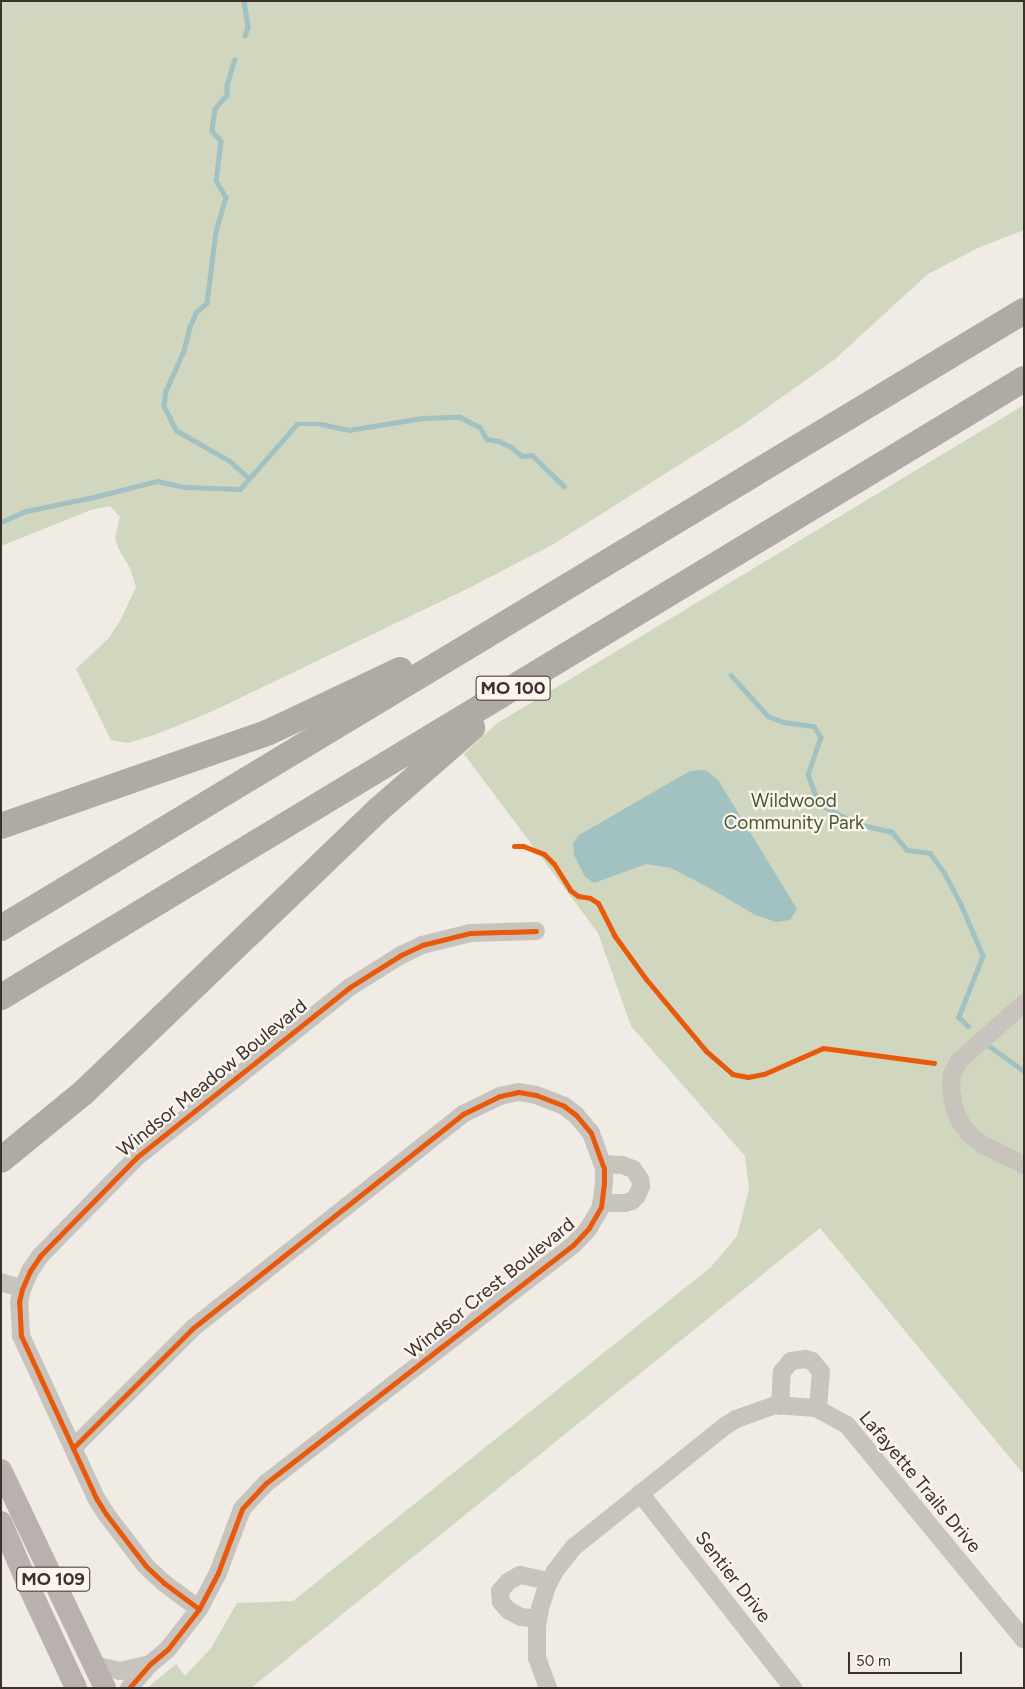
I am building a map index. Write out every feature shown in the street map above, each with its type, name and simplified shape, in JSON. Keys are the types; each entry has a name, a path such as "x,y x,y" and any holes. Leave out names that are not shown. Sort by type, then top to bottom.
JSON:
{"highway":[{"name":"MO 100","path":"1,928 1024,310"},
{"name":"MO 100","path":"1,997 1024,380"},
{"path":"1,826 270,732 436,653 458,644 475,641"},
{"path":"1,1160 83,1093 378,810 538,673"}],"main road":[{"name":"MO 109","path":"1,1470 105,1688"},
{"name":"MO 109","path":"1,1522 76,1688"}],"street":[{"name":"Windsor Meadow Boulevard","path":"199,1609 158,1577 122,1537 106,1514 21,1336 19,1317 22,1289 40,1256 127,1166 350,986 401,955 422,945 470,933 536,930"},
{"path":"1024,1003 959,1061 952,1074 951,1088 954,1107 959,1120 969,1134 983,1145 1024,1164"},
{"name":"Windsor Crest Boulevard","path":"73,1448 193,1328 464,1114 500,1096 519,1092 550,1098 576,1115 591,1133 603,1164 604,1183 601,1203 589,1228 573,1245 259,1490 242,1509 218,1573 199,1609 173,1643 150,1664 129,1688"},
{"path":"601,1203 632,1201 637,1196 641,1186 640,1179 633,1168 622,1165 603,1164"},
{"path":"1,1282 22,1289"},
{"path":"780,1406 782,1372 791,1361 805,1358 812,1361 821,1372 818,1409"},
{"name":"Lafayette Trails Drive","path":"548,1688 537,1658 538,1619 549,1581 574,1547 731,1422 780,1406 818,1409 847,1425 1020,1628"},
{"name":"Sentier Drive","path":"640,1493 793,1688"},
{"path":"538,1619 521,1617 509,1611 501,1602 500,1591 508,1581 520,1575 549,1581"},
{"name":"Windsor Crest Boulevard","path":"94,1665 120,1671 150,1664"}],"green space":[{"path":"1,1 1024,1 1024,230 978,248 928,274 834,360 744,424 552,545 469,588 213,711 157,734 128,743 111,740 76,669 109,638 121,619 136,587 130,568 118,548 115,538 120,517 110,506 91,510 1,546"},
{"name":"Wildwood Community Park","path":"1024,405 1024,1475 820,1228 251,1688 147,1688 176,1664 185,1676 211,1648 237,1603 293,1601 711,1267 737,1236 749,1189 745,1156 631,1026 598,933 464,754 496,724"}],"water":[{"path":"706,770 718,780 797,909 790,920 776,922 755,915 671,868 646,864 594,883 585,877 574,855 573,843 579,835 690,771"}],"waterway":[{"path":"244,1 248,27 245,36"},
{"path":"235,59 227,85 227,95 215,109 212,131 221,141 216,180 226,197 216,231 207,303 196,313 190,327 184,351 166,391 164,406 176,430 230,461 249,478"},
{"path":"1,522 26,511 94,497 157,481 186,487 240,489 297,424 321,424 349,430 422,418 460,417 480,427 487,439 499,441 511,447 522,456 532,455 564,486"},
{"path":"731,675 768,716 784,722 814,726 821,737 808,774 819,804 858,824 892,832 907,850 930,853 945,874 960,902 983,956 959,1017 968,1026"},
{"path":"988,1045 1024,1071"}],"cycle path":[{"path":"514,846 523,846 544,854 554,864 570,890 578,896 590,898 598,903 614,935 646,979 706,1051 732,1074 748,1077 764,1074 823,1048 934,1063"},
{"path":"199,1609 164,1583 145,1565 96,1498 21,1336 19,1302 22,1289 30,1271 40,1256 137,1157 350,987 401,955 422,945 470,933 536,931"},
{"path":"73,1448 193,1328 463,1114 500,1096 519,1092 536,1095 564,1106 576,1115 591,1133 604,1168 604,1183 601,1207 589,1228 573,1245 266,1483 242,1509 218,1573 199,1609 168,1649 150,1664 129,1688"}]}
